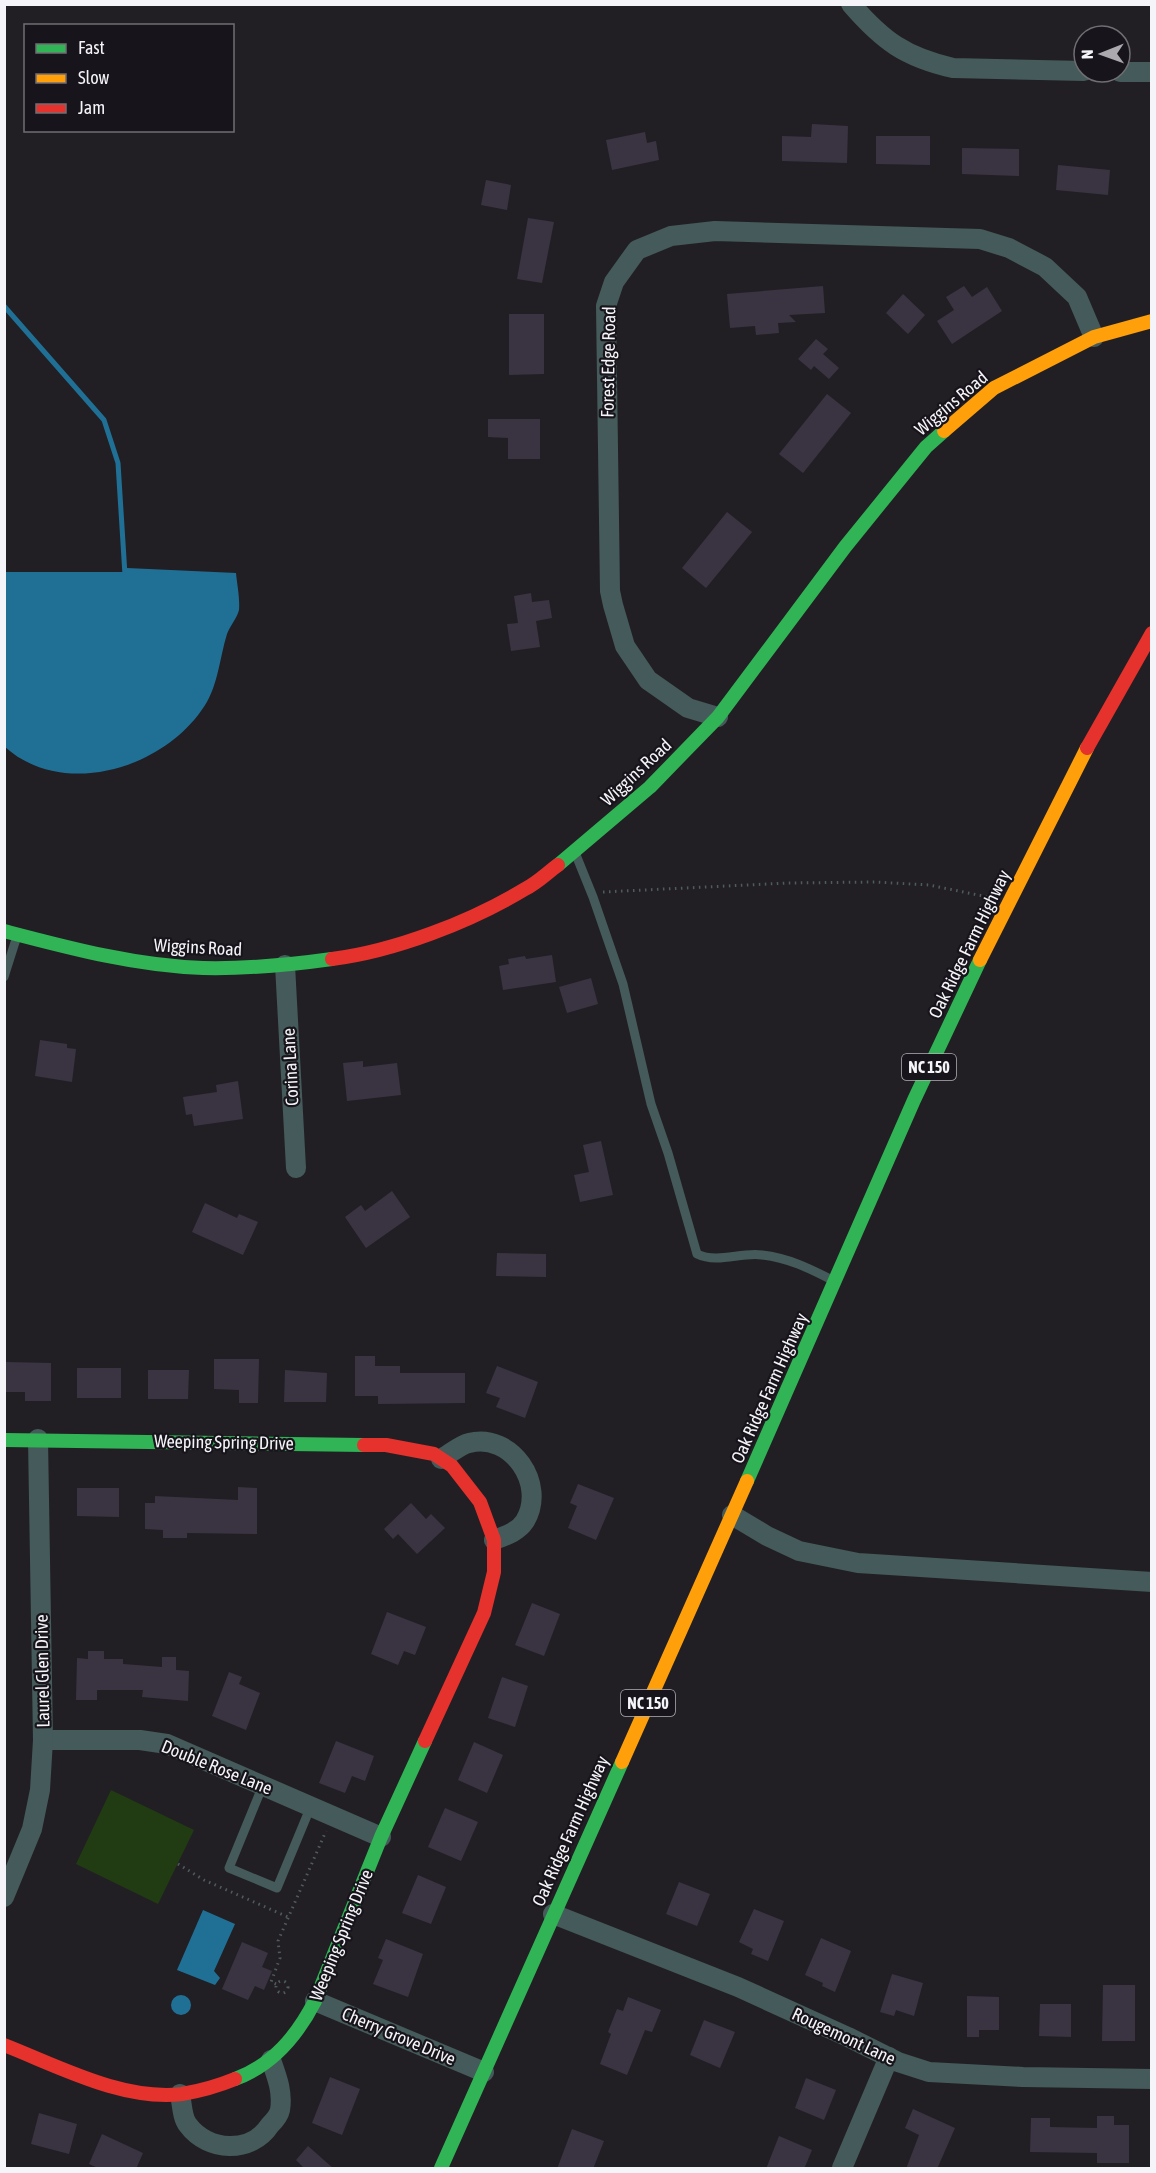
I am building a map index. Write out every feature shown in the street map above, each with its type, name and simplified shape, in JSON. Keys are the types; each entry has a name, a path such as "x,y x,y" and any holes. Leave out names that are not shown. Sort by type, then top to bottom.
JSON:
{"street":[{"path":"851,4 879,34 894,46 932,63 953,68 1072,71"},
{"path":"1132,72 1152,72"},
{"name":"Forest Edge Road","path":"718,717 688,708 648,680 625,646 610,591 606,306 614,282 637,250 671,236 715,231 980,239 1009,248 1045,267 1077,297 1094,336"},
{"name":"Wiggins Road","path":"11,932 82,951 150,963 221,968 285,965 350,957 381,949 453,925 526,889 575,852 650,788 718,717 845,547 926,447 994,388 1094,336 1152,321"},
{"name":"Oak Ridge Farm Highway","path":"441,2169 914,1100 1076,768 1152,633"},
{"name":"Corina Lane","path":"285,965 296,1168"},
{"name":"Laurel Glen Drive","path":"4,1897 32,1829 40,1790 43,1740 38,1439"},
{"name":"Weeping Spring Drive","path":"4,1440 386,1445 434,1454 452,1466 480,1502 494,1540 494,1572 484,1613 306,1997 305,2020 271,2061 243,2076 214,2087 180,2094 137,2093 108,2086 4,2045"},
{"path":"441,1459 467,1443 481,1441 498,1444 516,1456 528,1476 531,1496 528,1513 524,1523 510,1535 494,1540"},
{"path":"732,1515 767,1536 799,1551 858,1563 1152,1582"},
{"name":"Double Rose Lane","path":"43,1740 140,1740 166,1744 381,1837"},
{"name":"Rougemont Lane","path":"553,1914 738,1988 889,2057 929,2072 1023,2077 1152,2079"},
{"name":"Cherry Grove Drive","path":"306,1997 484,2072"},
{"path":"842,2169 889,2057"},
{"path":"180,2094 186,2124 205,2141 224,2147 245,2145 266,2132 280,2112 281,2087 271,2061"}],"lane":[{"path":"575,852 623,984 651,1104 668,1153 697,1254 708,1259 759,1254 795,1262 835,1281"},
{"path":"4,977 11,932"},
{"path":"263,1785 229,1868 277,1888 311,1806"}],"path":[{"path":"591,892 788,883 875,882 929,885 1010,902"},
{"path":"276,1984 271,1982 280,1958 277,1944 326,1829"},
{"path":"178,1864 204,1880 288,1917"},
{"path":"276,1984 284,1980 288,1989"},
{"path":"276,1984 276,1990 280,1992 288,1989"},
{"path":"288,1989 306,1997"}],"green space":[{"path":"111,1790 194,1830 158,1904 76,1864"}],"water":[{"path":"127,568 236,573 239,610 227,634 215,684 207,702 183,732 161,749 136,762 109,770 81,774 54,771 28,763 5,747 5,572 123,572"},
{"path":"203,1910 235,1924 214,1971 220,1978 215,1985 177,1970"},
{"path":"177,1995 185,1995 191,2001 191,2009 185,2015 177,2015 171,2009 171,2001"}],"building":[{"path":"812,124 848,126 847,163 782,161 782,136 811,137"},
{"path":"645,132 647,143 656,141 659,160 612,170 606,140"},
{"path":"876,136 930,136 930,165 876,164"},
{"path":"962,148 1019,149 1019,176 962,174"},
{"path":"1058,165 1110,170 1108,195 1056,190"},
{"path":"486,180 511,185 507,210 481,205"},
{"path":"528,218 554,222 542,283 517,279"},
{"path":"823,286 825,313 789,315 796,322 778,323 779,333 756,335 755,326 730,328 727,294"},
{"path":"964,286 972,297 987,287 1002,311 952,344 937,321 954,310 946,297"},
{"path":"903,294 925,315 908,334 886,313"},
{"path":"509,314 544,314 544,374 509,375"},
{"path":"816,339 828,349 823,354 839,368 829,379 814,366 811,370 798,359"},
{"path":"827,394 851,413 803,473 779,454"},
{"path":"488,419 540,419 540,459 508,459 508,438 488,437"},
{"path":"727,512 752,532 706,588 682,568"},
{"path":"531,593 532,602 549,600 552,618 536,621 540,647 511,651 507,624 518,623 514,596"},
{"path":"552,955 556,982 503,990 499,966 509,964 508,959"},
{"path":"591,978 598,1004 567,1013 559,987"},
{"path":"40,1040 67,1044 67,1048 76,1049 72,1082 35,1076"},
{"path":"363,1061 363,1067 397,1063 401,1095 347,1101 343,1063"},
{"path":"238,1081 243,1119 194,1126 192,1114 186,1115 183,1097 217,1092 216,1085"},
{"path":"601,1141 613,1195 580,1202 574,1175 589,1172 583,1145"},
{"path":"392,1191 410,1217 366,1248 345,1217 361,1205 365,1211"},
{"path":"205,1203 237,1218 239,1214 258,1222 243,1255 192,1232"},
{"path":"497,1253 546,1254 546,1277 496,1276"},
{"path":"355,1356 375,1356 375,1366 400,1366 400,1373 465,1373 465,1403 378,1404 378,1396 355,1396"},
{"path":"214,1359 259,1359 258,1403 239,1403 239,1390 214,1389"},
{"path":"6,1362 51,1363 51,1401 25,1401 25,1392 6,1392"},
{"path":"497,1366 538,1382 525,1418 496,1407 500,1398 486,1393"},
{"path":"77,1368 121,1368 121,1398 77,1398"},
{"path":"148,1370 189,1370 188,1399 148,1399"},
{"path":"285,1370 327,1373 326,1402 284,1402"},
{"path":"578,1484 614,1498 596,1540 568,1528 577,1506 570,1503"},
{"path":"238,1487 257,1488 257,1534 187,1533 187,1538 163,1538 163,1530 145,1529 145,1503 155,1503 155,1496 238,1500"},
{"path":"77,1488 119,1488 119,1517 77,1516"},
{"path":"411,1503 426,1519 431,1514 445,1528 417,1554 398,1534 393,1539 384,1529"},
{"path":"532,1603 560,1614 544,1656 515,1645"},
{"path":"387,1612 426,1627 415,1655 404,1651 398,1665 371,1654"},
{"path":"88,1651 104,1651 104,1659 123,1659 123,1664 162,1667 162,1657 176,1657 176,1670 189,1671 188,1701 142,1697 143,1690 97,1690 97,1700 76,1700 77,1658 88,1659"},
{"path":"229,1672 242,1677 239,1684 260,1693 246,1730 212,1716"},
{"path":"502,1677 528,1686 515,1727 488,1718"},
{"path":"336,1741 374,1756 365,1781 352,1776 345,1793 319,1783"},
{"path":"474,1742 503,1755 487,1793 458,1780"},
{"path":"445,1808 478,1822 461,1861 428,1847"},
{"path":"418,1875 446,1887 431,1924 402,1913"},
{"path":"679,1882 710,1894 697,1926 666,1914"},
{"path":"754,1909 784,1921 768,1961 751,1954 753,1949 739,1942"},
{"path":"821,1938 851,1951 835,1992 822,1986 823,1983 805,1975"},
{"path":"386,1939 423,1954 408,1997 373,1984 383,1960 378,1958"},
{"path":"242,1942 268,1953 262,1967 272,1971 264,1990 255,1986 248,2000 222,1989"},
{"path":"892,1974 923,1983 914,2016 896,2010 894,2016 880,2012"},
{"path":"1103,1985 1135,1985 1135,2041 1102,2041"},
{"path":"967,1996 999,1997 999,2030 979,2030 979,2037 967,2037"},
{"path":"628,1997 661,2010 652,2032 645,2030 627,2075 600,2064 611,2034 608,2032 617,2009 623,2011"},
{"path":"1040,2004 1071,2004 1071,2037 1039,2036"},
{"path":"704,2020 735,2032 720,2068 690,2055"},
{"path":"330,2077 360,2089 342,2135 312,2123"},
{"path":"806,2078 836,2090 824,2120 795,2108"},
{"path":"913,2109 955,2128 937,2169 906,2169 919,2135 905,2128"},
{"path":"39,2113 77,2124 69,2154 31,2144"},
{"path":"1097,2116 1114,2116 1114,2125 1129,2125 1129,2163 1097,2163 1097,2153 1030,2152 1031,2118 1050,2118 1050,2127 1097,2128"},
{"path":"572,2129 604,2141 593,2169 557,2169"},
{"path":"102,2134 143,2153 136,2169 100,2169 89,2164"},
{"path":"779,2136 812,2150 804,2169 766,2169"},
{"path":"308,2146 334,2169 305,2169 296,2160"}],"waterway":[{"path":"4,306 104,420 118,463 125,575"}],"traffic: fast":[{"path":"558,865 650,787 718,717 845,547 926,447 944,431"},
{"path":"4,931 103,955 178,967 251,967 332,959"},
{"path":"747,1481 914,1100 980,960"},
{"path":"4,1440 364,1445"},
{"path":"235,2079 261,2066 272,2057 292,2037 308,2014 381,1837 425,1741"},
{"path":"441,2168 622,1762"}],"traffic: slow":[{"path":"944,431 994,388 1094,337 1152,321"},
{"path":"980,960 1087,748"},
{"path":"622,1762 747,1481"}],"traffic: jam":[{"path":"1087,748 1152,633"},
{"path":"332,959 406,942 456,924 529,887 558,865"},
{"path":"364,1445 386,1445 434,1454 452,1466 480,1502 494,1540 494,1572 484,1613 425,1741"},
{"path":"4,2045 68,2072 136,2092 159,2095 182,2094 235,2079"}]}
